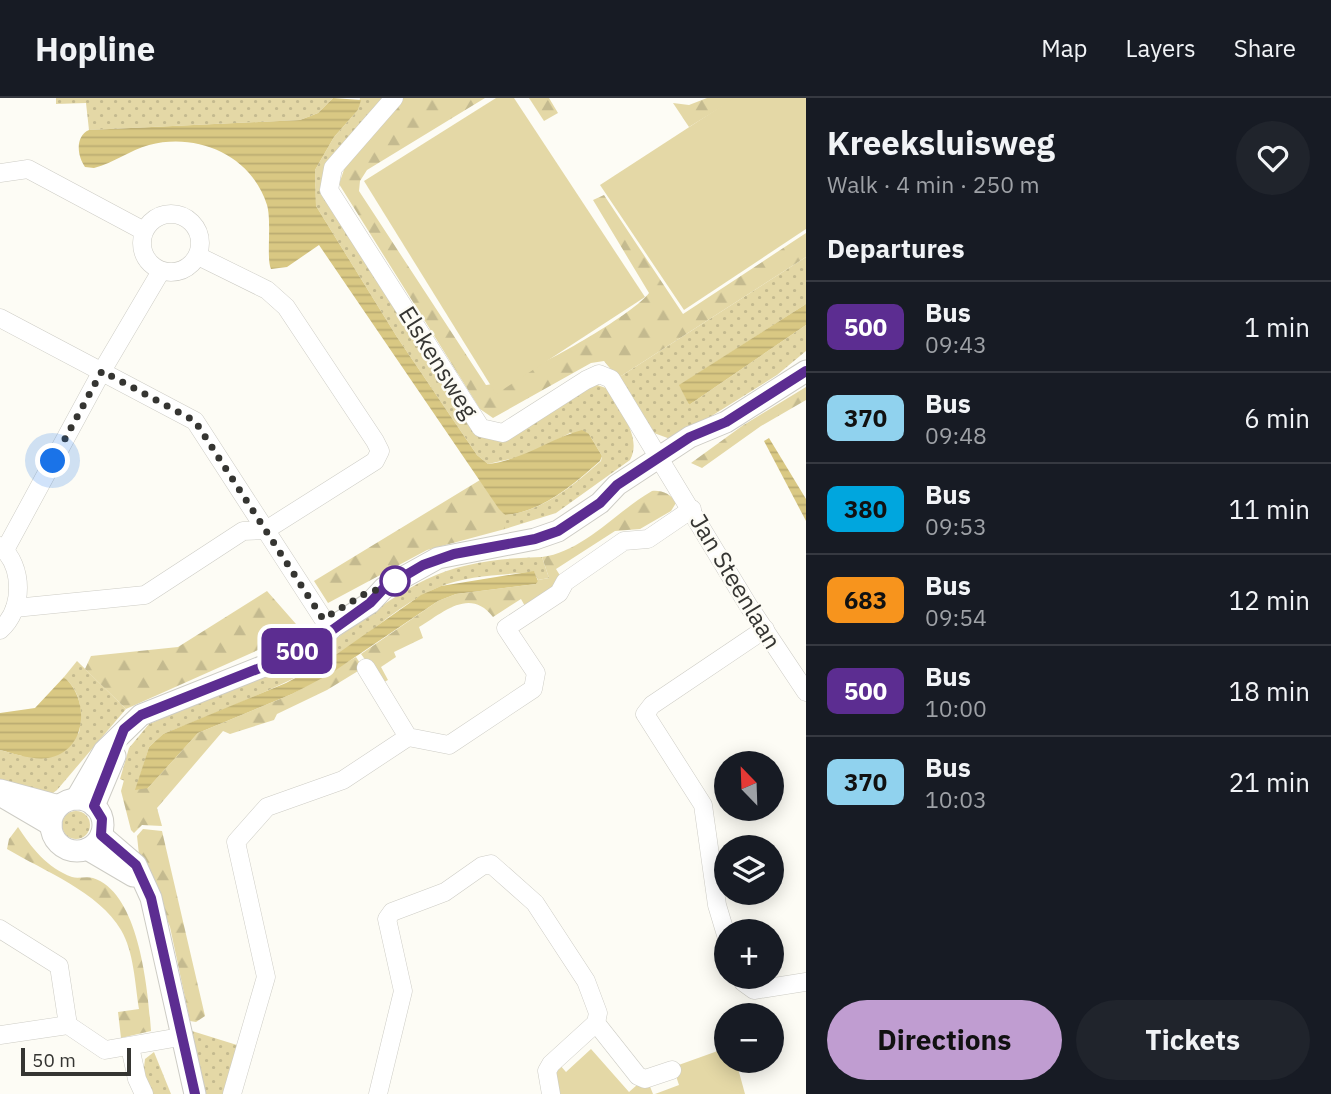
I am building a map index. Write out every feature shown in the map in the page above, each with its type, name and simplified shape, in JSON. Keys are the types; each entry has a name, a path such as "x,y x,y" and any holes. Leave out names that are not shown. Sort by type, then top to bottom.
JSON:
{"street":[{"name":"Elskensweg","path":"394,98 333,168 329,190 481,428 503,433 599,374 611,380 664,463"},
{"path":"0,173 28,169 144,231"},
{"path":"165,214 183,216 197,229 200,237 198,256 180,272 161,271 150,265 143,252 144,231 149,223 165,214"},
{"path":"15,608 145,595 243,531 266,530 374,461 380,451 286,307 267,290 198,256"},
{"path":"0,630 15,608 19,588 15,568 3,548 161,271"},
{"path":"0,318 195,421 327,625"},
{"path":"0,790 70,809 102,819 94,842 79,851 62,847 56,841 70,809 124,729 141,715 162,704 263,665 278,648 327,625 368,592 384,588 438,558 535,539 558,531 600,503 624,495 664,463 705,443 726,422 806,371"},
{"name":"Jan Steenlaan","path":"664,463 806,692"},
{"path":"232,1094 266,977 236,842 267,807 343,780 408,737 449,745 533,689 536,673 506,628 559,593 565,582 624,541 648,539 692,509"},
{"path":"722,919 703,805 645,714 652,705 765,629"},
{"path":"366,668 408,737"},
{"path":"0,795 70,809"},
{"path":"94,842 142,882 157,916 180,1037 195,1094"},
{"path":"378,1094 403,991 387,919 392,912 445,891 482,866 491,864 498,867 535,903 586,981 598,1013 596,1023 551,1064 547,1071 551,1094"},
{"path":"0,929 59,966 68,1025"},
{"path":"784,985 806,982"},
{"path":"596,1023 638,1076 645,1079 672,1070"},
{"path":"0,1035 68,1025 106,1049 180,1037"},
{"path":"130,1047 137,1079 144,1094"}],"green space":[{"path":"56,98 333,98 318,113 300,120 89,130 86,103 56,104"},
{"path":"360,98 383,98 322,184 482,435 591,383 606,388 627,423 633,442 630,460 556,513 505,529 505,515 519,513 545,503 569,488 601,461 602,456 589,434 570,433 527,455 488,464 477,455 397,337 316,206 315,170 334,137 358,110"},
{"path":"402,98 485,98 367,170 360,181 359,191 486,385 522,373 572,347 620,317 649,293 593,200 604,195 683,314 806,233 806,257 618,378 604,361 591,363 493,418 480,409 339,184 346,164"},
{"path":"496,98 514,98 645,297 496,394 364,181"},
{"path":"529,98 549,98 558,113 544,121"},
{"path":"707,98 736,98 689,127 673,103 689,105"},
{"path":"734,98 806,98 806,229 684,310 600,185"},
{"path":"806,257 806,304 680,385 689,405 806,325 806,351 777,375 673,440 654,433 618,378"},
{"path":"806,387 806,400 761,426 702,468 691,463 742,426"},
{"path":"480,480 505,515 505,529 427,550 328,603 314,581"},
{"path":"652,491 663,492 672,497 676,503 671,511 640,529 615,531 556,569 561,577 554,589 526,608 521,599 493,617 475,604 466,603 447,609 419,627 423,638 394,652 396,657 381,667 388,680 382,683 361,654 438,601 456,594 536,584 538,580 549,578 542,557 557,554 586,539"},
{"path":"542,557 549,578 538,580 534,572 486,576 450,583 424,594 324,663 264,692 163,734 149,747 137,786 120,779 129,748 149,724 296,661 297,664 394,598 440,573 483,562"},
{"path":"267,591 296,624 258,650 126,709 85,669 91,656 178,647"},
{"path":"356,657 363,668 327,690 277,714 274,720 230,734 223,731 157,808 162,826 142,825 134,833 131,830 121,791 124,780 148,788 198,733 292,694"},
{"path":"77,661 126,709 49,796 0,780 0,750 22,756 79,733 79,702 74,689 64,677"},
{"path":"76,811 86,815 90,825 86,835 76,839 66,835 62,825 66,815"},
{"path":"18,827 34,849 55,868 72,877 93,878 109,887 121,903 139,945 151,1031 121,1038 118,1012 139,1009 131,958 121,930 99,904 85,893 7,849 9,839"},
{"path":"143,829 162,831 205,1016 196,1022 190,1021 170,927 156,891 140,864 137,836"},
{"path":"192,1031 237,1045 223,1094 205,1094"},
{"path":"591,1049 629,1092 637,1085 642,1087 649,1084 653,1094 557,1094 556,1067 559,1064 566,1072"},
{"path":"154,1052 171,1094 151,1094 143,1076 145,1059"},
{"path":"714,1052 714,1073 739,1073 745,1094 655,1094 679,1085 673,1067"}],"shaded area":[{"path":"333,98 361,100 358,110 334,137 315,170 316,206 397,337 477,455 488,464 501,462 582,430 589,434 602,456 600,461 579,479 544,503 519,513 505,515 499,509 319,245 287,267 271,269 267,205 260,188 236,161 204,145 186,142 149,145 94,168 85,167 80,157 79,141 89,130 300,120 318,113"},
{"path":"806,304 806,325 689,405 679,385"},
{"path":"769,438 806,499 806,521 764,441"},
{"path":"534,571 538,581 536,584 456,594 438,601 330,674 292,694 198,733 148,788 135,790 149,747 163,734 286,683 327,661 421,595 441,586"},
{"path":"64,677 78,698 81,710 81,723 71,745 48,758 0,750 0,713 35,708"}],"bus line":[{"name":"500","path":"195,1094 180,1037 157,916 151,898 136,865 101,835 102,819 94,806 124,729 141,715 162,704 285,658 331,631 370,603 384,588 438,558 535,539 558,531 600,503 617,485 690,437 726,422 806,371"}],"route":[{"path":"53,461 102,371 195,421 323,619 368,592 384,588 404,576 395,581"}]}
